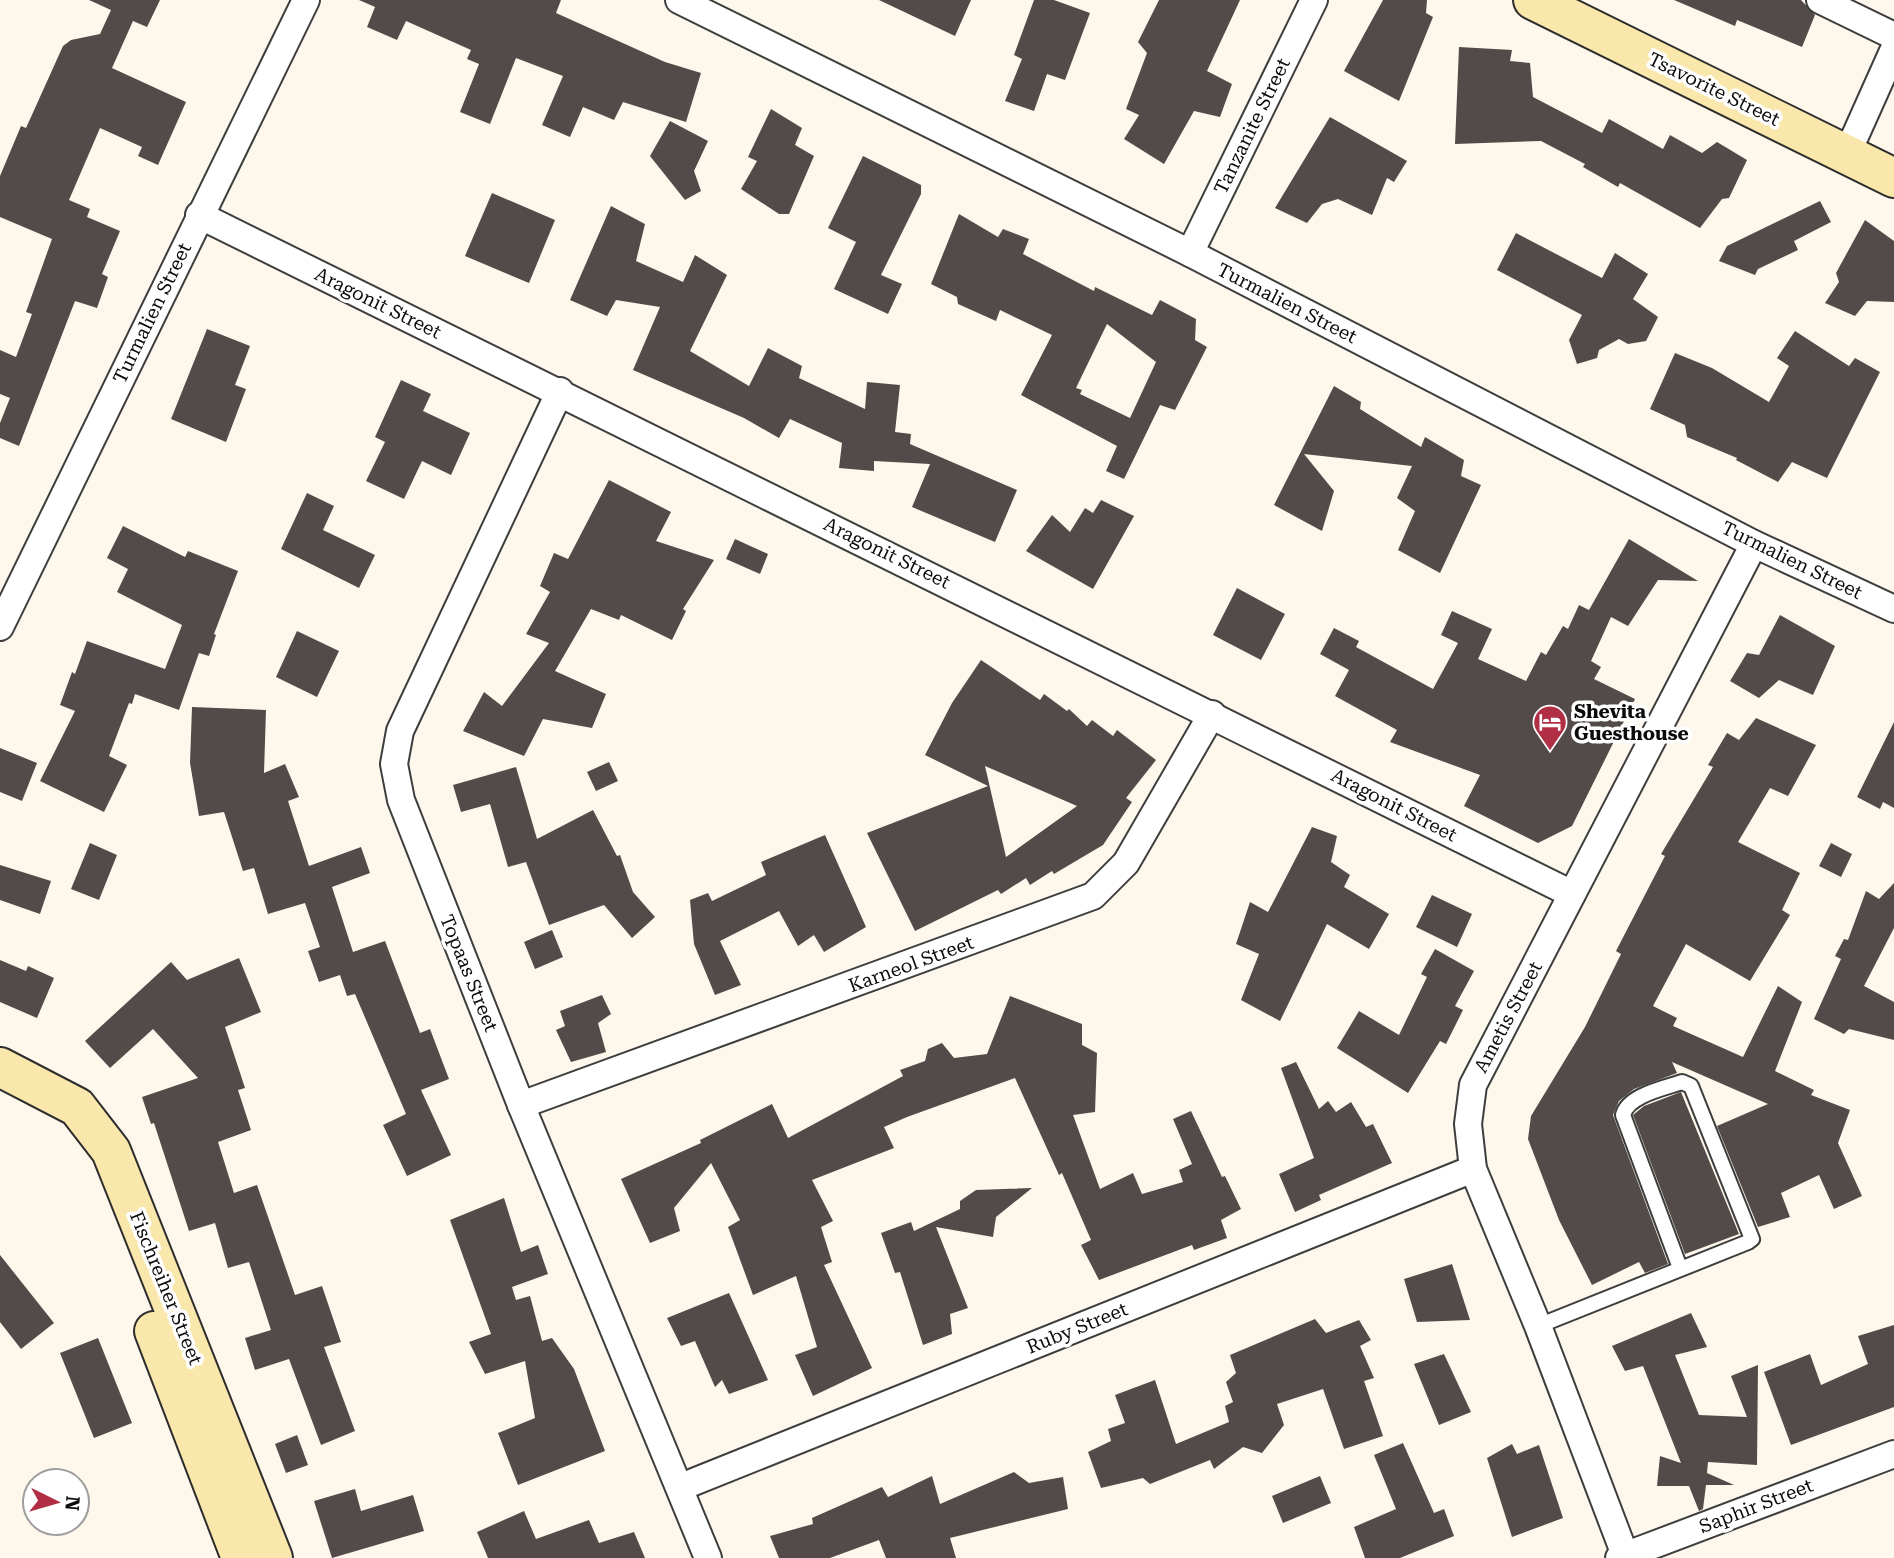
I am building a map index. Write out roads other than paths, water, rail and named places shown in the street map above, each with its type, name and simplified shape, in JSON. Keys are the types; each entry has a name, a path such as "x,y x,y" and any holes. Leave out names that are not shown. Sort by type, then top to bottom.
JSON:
{"street":[{"name":"Turmalien Street","path":"0,628 306,0"},
{"name":"Turmalien Street","path":"679,0 1190,253 1754,544 1894,609"},
{"name":"Tanzanite Street","path":"1190,253 1314,0"},
{"name":"Tsavorite Street","path":"1533,0 1852,142 1894,150"},
{"name":"Tsavorite Street","path":"1588,0 1852,142 1894,178"},
{"path":"1820,0 1894,36"},
{"path":"1852,142 1894,49"},
{"name":"Aragonit Street","path":"199,215 1212,713 1572,894"},
{"name":"Topaas Street","path":"560,391 400,731 394,764 401,800 522,1105 708,1558"},
{"name":"Ametis Street","path":"1622,1557 1538,1326 1473,1169 1468,1124 1473,1085 1754,544"},
{"name":"Karneol Street","path":"522,1105 1093,896 1126,863 1212,713"},
{"name":"Fischreiher Street","path":"0,1067 77,1107 111,1151 273,1558"},
{"name":"Fischreiher Street","path":"0,1095 64,1123 88,1156 241,1558"},
{"name":"Ruby Street","path":"681,1487 1473,1169"},
{"name":"Saphir Street","path":"1622,1557 1894,1454"}],"lane":[{"path":"1538,1326 1748,1242 1752,1235 1691,1086 1682,1082 1633,1101 1624,1109 1623,1115 1680,1268"}],"place":[{"name":"Shevita Guesthouse","path":"1550,752"}]}
